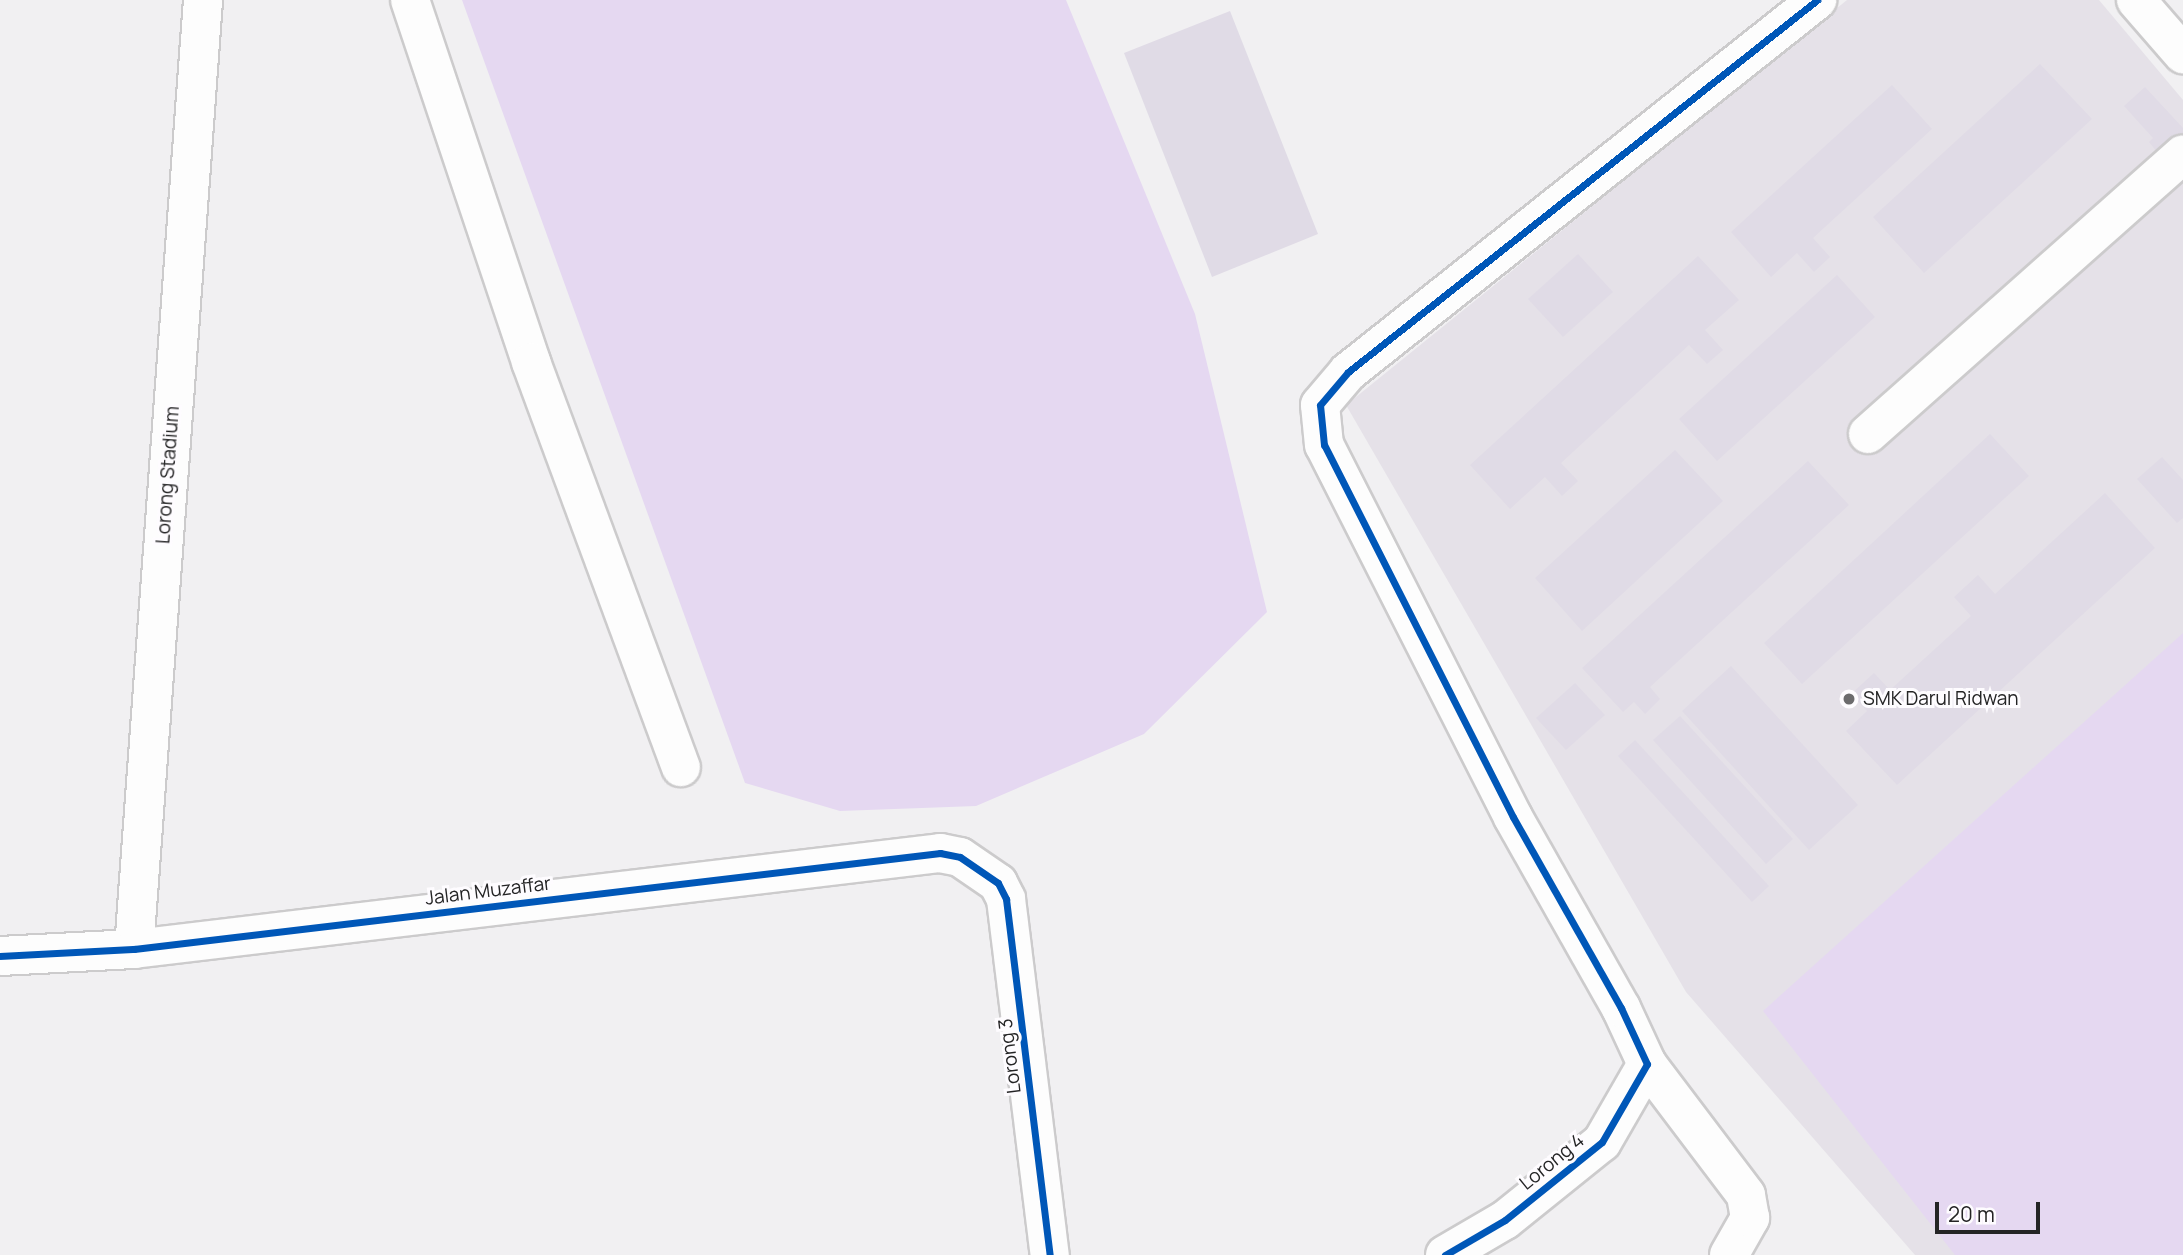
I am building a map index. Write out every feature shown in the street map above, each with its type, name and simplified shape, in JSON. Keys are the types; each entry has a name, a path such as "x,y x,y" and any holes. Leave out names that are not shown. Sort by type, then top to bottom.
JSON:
{"street":[{"name":"Lorong Stadium","path":"134,949 203,0"},
{"path":"411,0 531,362 681,766"},
{"path":"1729,1255 1751,1218 1746,1195 1647,1064 1621,1008 1513,817 1324,445 1320,405 1348,372 1817,0"},
{"path":"2136,0 2183,54"},
{"path":"1868,434 2183,154"},
{"name":"Jalan Muzaffar","path":"0,956 134,949 940,853 977,865"},
{"name":"Lorong 3","path":"977,865 999,883 1006,899 1050,1255"},
{"name":"Lorong 4","path":"1445,1255 1505,1220 1602,1142 1647,1064"}],"shaded area":[{"path":"462,0 1066,0 1195,314 1267,612 1144,734 976,806 840,811 745,783"},
{"name":"SMK Darul Ridwan","path":"1847,0 2099,0 2183,100 2183,1255 1915,1255 1686,992 1346,405"},
{"path":"2183,633 2183,1255 1955,1255 1763,1011"}],"building":[{"path":"1230,11 1318,234 1212,277 1124,53"},
{"path":"2040,64 2092,119 1924,273 1873,217"},
{"path":"1892,85 1932,129 1813,238 1830,257 1814,272 1797,253 1771,277 1731,232"},
{"path":"2145,87 2183,128 2183,137 2161,157 2149,142 2153,138 2124,106"},
{"path":"1578,254 1613,292 1563,337 1528,299"},
{"path":"1698,256 1739,300 1705,330 1723,350 1707,364 1689,345 1561,463 1578,481 1562,496 1545,477 1510,509 1470,465"},
{"path":"1837,275 1875,317 1717,461 1679,419"},
{"path":"1990,434 2029,476 1802,684 1764,643"},
{"path":"1675,450 1723,501 1582,631 1535,578"},
{"path":"2162,457 2183,480 2183,518 2177,523 2137,479"},
{"path":"1808,461 1849,505 1650,687 1660,699 1645,714 1634,702 1623,712 1582,668"},
{"path":"2105,493 2155,548 1897,785 1846,731 1867,711 1851,694 1874,673 1890,690 1971,616 1954,597 1978,575 1995,594"},
{"path":"1731,666 1858,805 1809,850 1682,711"},
{"path":"1575,683 1605,715 1566,750 1536,718"},
{"path":"1680,716 1793,839 1766,864 1653,740"},
{"path":"1635,740 1769,886 1752,902 1618,756"}],"cycle path":[{"path":"1445,1255 1505,1220 1602,1142 1647,1064 1621,1008 1513,817 1324,445 1320,405 1348,372 1817,0"},
{"path":"0,956 134,949 940,853 960,857 998,883 1006,899 1050,1255"}],"place":[{"name":"SMK Darul Ridwan","path":"1849,699"}]}
